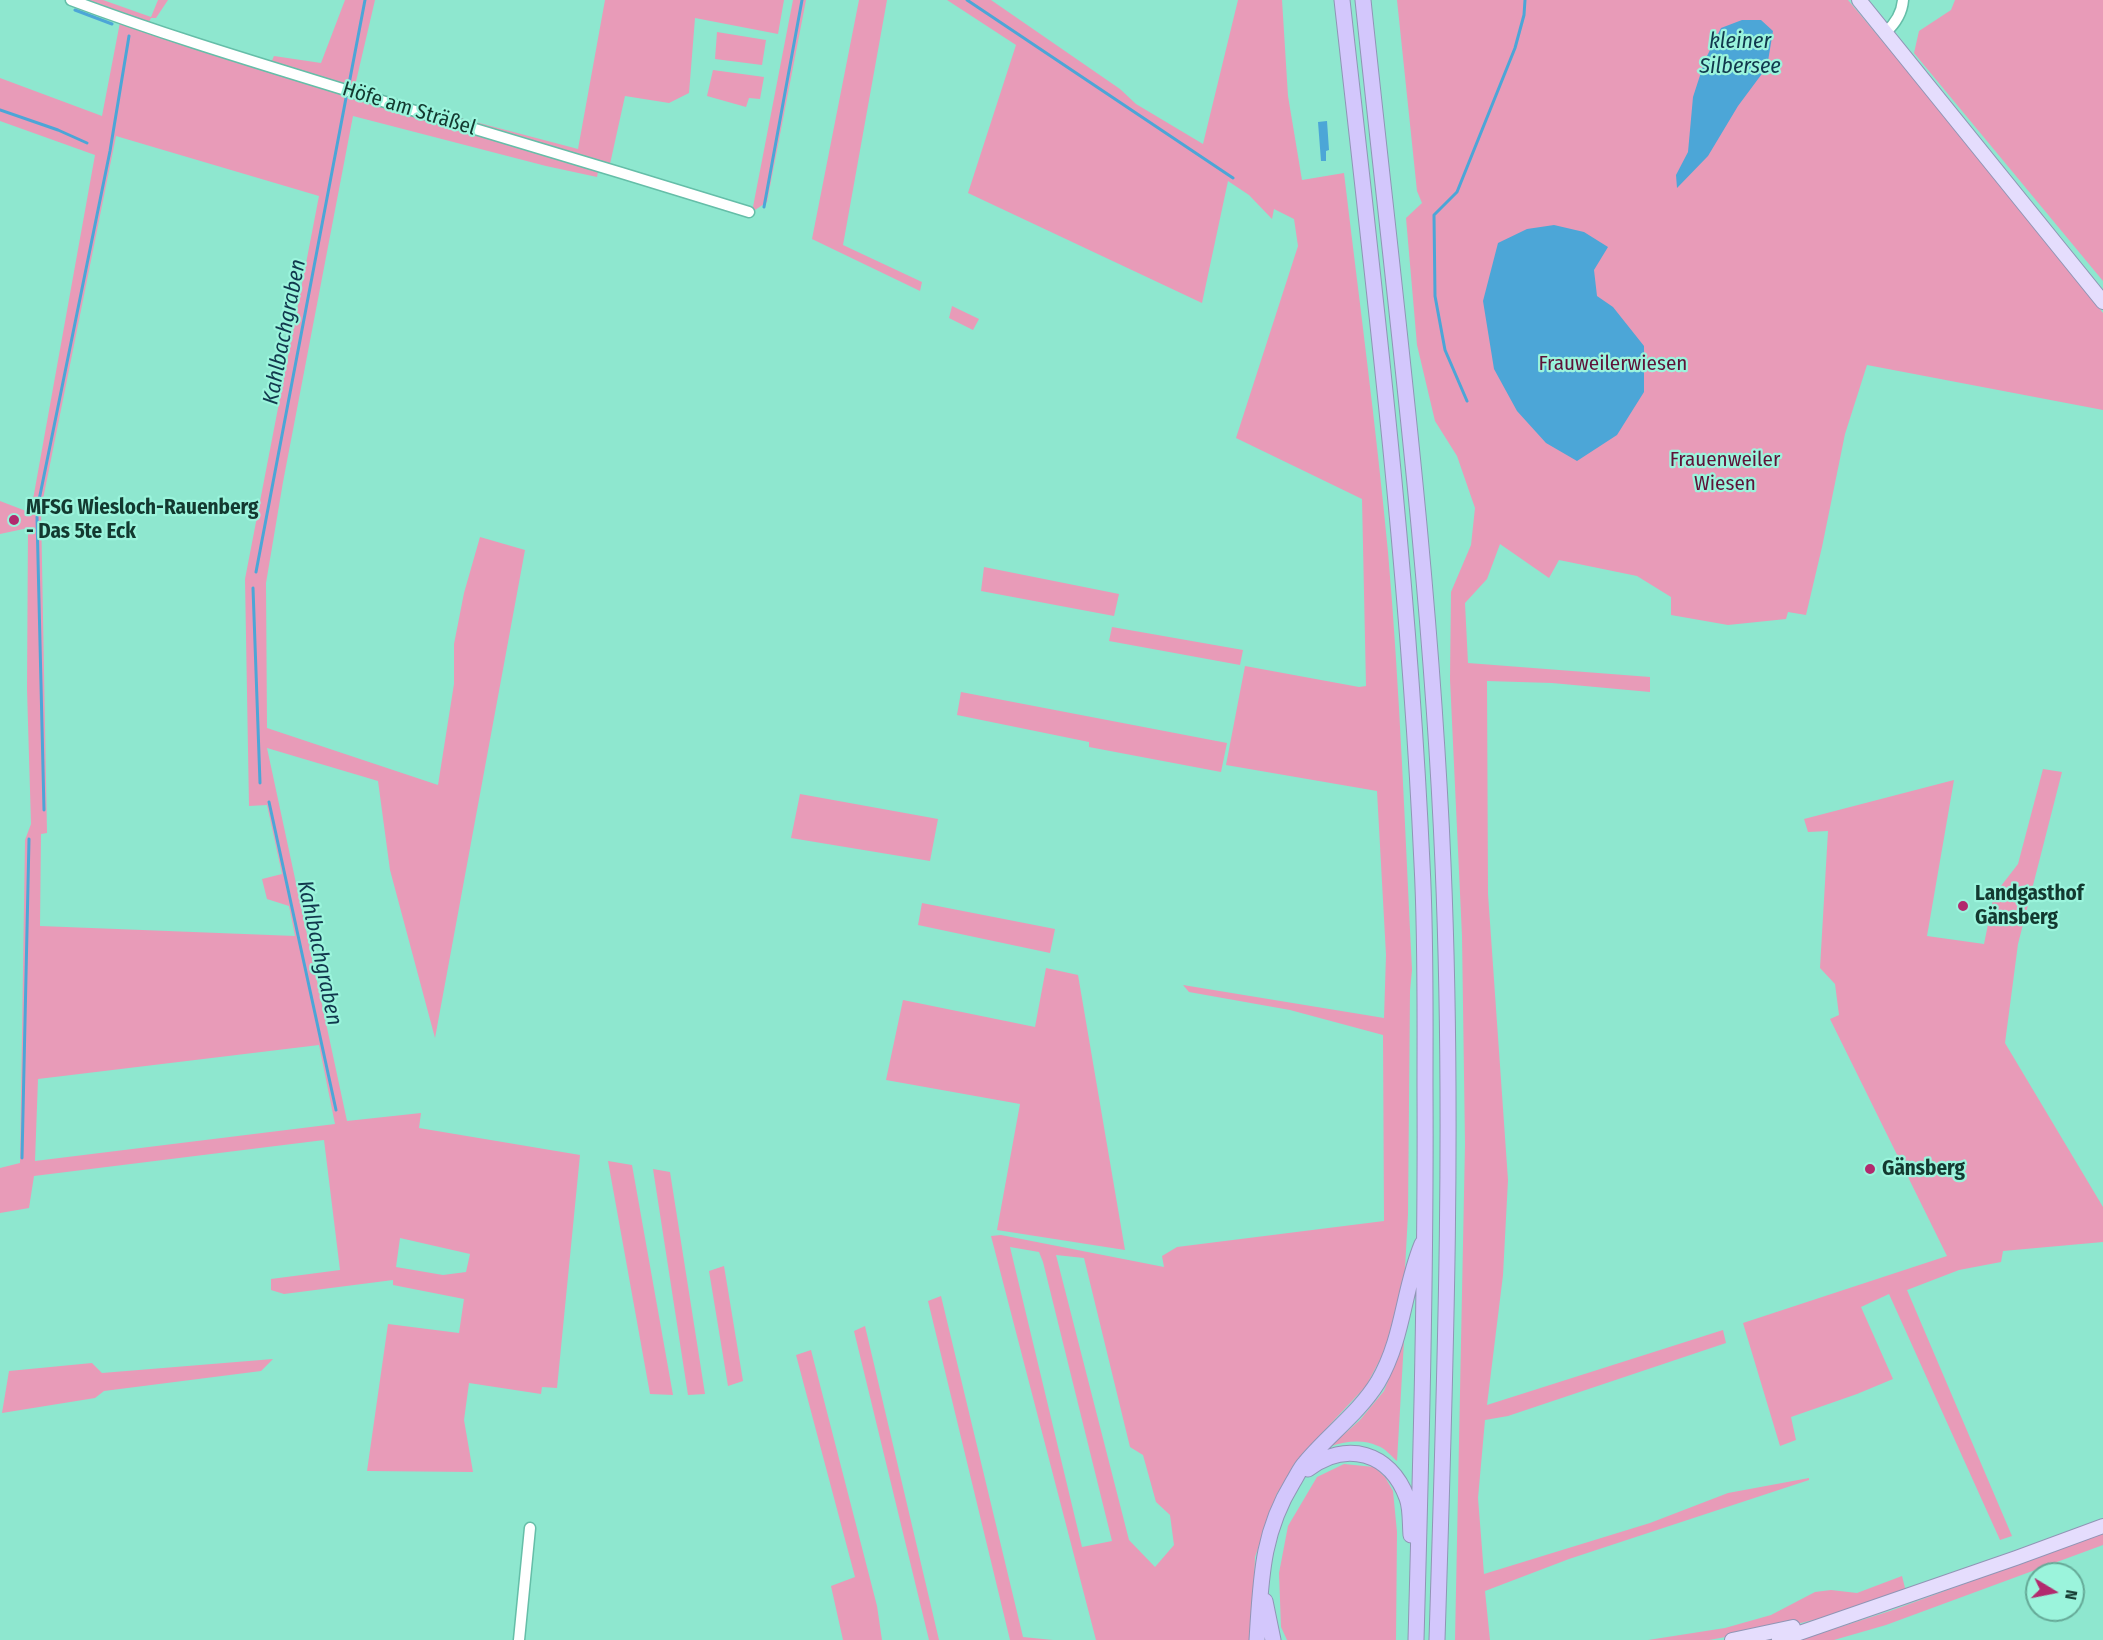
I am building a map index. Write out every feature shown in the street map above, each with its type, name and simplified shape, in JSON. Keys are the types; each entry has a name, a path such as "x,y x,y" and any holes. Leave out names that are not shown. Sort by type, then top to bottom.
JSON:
{"highway":[{"path":"1341,0 1387,414 1405,609 1422,864 1425,968 1425,1236 1416,1640"},
{"path":"1362,0 1414,476 1426,607 1443,862 1448,1022 1447,1243 1437,1640"},
{"path":"1268,1640 1261,1580 1264,1555 1276,1515 1304,1464 1367,1398 1382,1374 1400,1327 1413,1266 1425,1236"},
{"path":"1296,1478 1319,1460 1338,1454 1350,1452 1379,1460 1391,1471 1408,1501 1418,1583"}],"main road":[{"path":"1859,0 2103,302"},
{"path":"1779,1640 2103,1526"},
{"path":"1732,1640 1854,1615"}],"street":[{"name":"Höfe am Sträßel","path":"71,0 203,46 749,212"},
{"path":"1885,33 1891,28 1902,10 1903,0"},
{"path":"519,1640 530,1528"}],"green space":[{"path":"79,0 103,0 151,17 158,0 168,0 156,18 151,18 147,26 270,65 274,56 321,63 345,0 375,0 354,90 578,149 605,0 784,0 778,34 695,18 689,93 669,103 625,96 610,164 600,161 597,177 353,116 266,583 267,728 438,785 454,684 454,644 464,593 480,537 525,550 435,1038 390,870 378,781 267,748 347,1121 421,1113 419,1128 580,1155 557,1388 542,1387 541,1394 469,1383 464,1420 473,1472 367,1471 388,1324 459,1333 464,1299 393,1285 393,1280 284,1294 271,1290 271,1279 340,1270 324,1140 34,1176 29,1208 0,1213 0,1168 20,1163 25,840 31,824 27,689 28,528 0,534 0,501 26,511 32,505 95,155 0,121 0,78 102,116 121,17","holes":["116,136 319,196 245,579 249,806 267,805 282,874 262,879 267,899 289,906 295,936 40,926 41,834 47,833 41,509","319,1045 335,1124 35,1161 38,1079","400,1238 470,1254 466,1272 443,1275 396,1267"]},
{"path":"793,0 806,0 767,202 752,212"},
{"path":"859,0 887,0 843,245 922,282 920,291 812,239"},
{"path":"947,0 991,0 1120,89 1136,104 1203,144 1238,0 1282,0 1288,96 1302,180 1344,173 1388,552 1399,708 1412,970 1405,1269 1398,1312 1384,1352 1366,1386 1321,1434 1277,1493 1255,1557 1252,1640 1096,1640 991,1236 1001,1235 1164,1267 1162,1256 1177,1247 1384,1221 1383,1035 1290,1010 1189,992 1183,985 1384,1018 1386,955 1377,791 1226,765 1245,666 1359,687 1366,686 1362,499 1236,438 1298,246 1294,219 1274,209 1272,219 1249,195 1228,181 1202,303 968,193 1016,45","holes":["1010,1247 1039,1252 1043,1262 1112,1541 1082,1547","1056,1255 1084,1258 1130,1447 1143,1455 1156,1502 1170,1515 1174,1545 1155,1567 1129,1540"]},
{"name":"Frauweilerwiesen","path":"1397,0 1848,0 1949,121 2103,313 2103,410 1867,365 1845,434 1806,615 1788,612 1786,619 1728,625 1671,615 1671,597 1637,576 1559,560 1549,578 1500,544 1487,579 1465,603 1468,663 1650,677 1650,692 1552,683 1487,681 1488,894 1508,1180 1503,1275 1487,1405 1723,1330 1726,1343 1508,1416 1485,1420 1478,1498 1484,1574 1650,1523 1728,1493 1809,1478 1809,1480 1569,1559 1485,1591 1490,1640 1455,1640 1465,1144 1462,936 1450,679 1451,592 1471,545 1475,508 1457,456 1435,421 1417,345 1406,218 1422,203 1417,191"},
{"path":"1955,0 2103,0 2103,281 1914,53 1919,31 1951,10"},
{"path":"717,32 766,40 762,65 715,59"},
{"path":"713,70 764,77 760,99 749,98 746,107 707,96"},
{"path":"952,306 979,319 973,330 949,318"},
{"path":"984,567 1119,594 1114,616 981,591"},
{"path":"1112,627 1243,650 1240,665 1109,641"},
{"path":"961,692 1227,743 1221,772 1089,747 1089,742 957,715"},
{"path":"2043,769 2062,772 2018,944 2005,1043 2103,1207 2103,1242 2003,1251 2001,1262 1959,1270 1907,1290 2012,1536 2000,1540 1889,1294 1861,1307 1893,1379 1791,1417 1796,1440 1780,1446 1743,1323 1947,1256 1830,1019 1839,1015 1835,984 1820,968 1828,831 1808,832 1804,819 1954,780 1927,936 1984,944 1994,895 2018,864"},
{"path":"800,794 938,819 930,861 791,838"},
{"path":"922,903 1055,929 1050,953 918,925"},
{"path":"1046,968 1078,975 1125,1250 997,1230 1020,1104 886,1080 903,1000 1035,1027"},
{"path":"608,1161 632,1165 673,1395 650,1394"},
{"path":"653,1169 670,1172 705,1394 688,1395"},
{"path":"724,1266 743,1381 728,1386 709,1271"},
{"path":"941,1296 1023,1637 1053,1640 1010,1640 928,1301"},
{"path":"865,1326 939,1640 929,1640 854,1331"},
{"path":"1404,1341 1397,1461 1383,1448 1367,1442 1349,1442 1331,1446 1360,1420 1384,1391"},
{"path":"811,1350 877,1606 882,1640 843,1640 831,1586 855,1577 796,1355"},
{"path":"273,1359 261,1371 104,1391 95,1398 2,1413 9,1371 92,1363 102,1373"},
{"path":"1344,1464 1374,1467 1385,1477 1393,1491 1397,1532 1396,1640 1287,1640 1281,1627 1279,1573 1288,1526 1317,1477"},
{"path":"2103,1533 2103,1545 2057,1562 2025,1562 2025,1574 1886,1625 1834,1640 1800,1640 1893,1610"},
{"path":"1902,1576 1906,1592 1841,1613 1797,1624 1709,1640 1648,1640 1725,1628 1771,1615 1815,1592 1831,1590 1857,1593"}],"water":[{"name":"kleiner Silbersee","path":"1742,20 1761,20 1773,31 1767,67 1738,106 1708,156 1677,188 1676,175 1688,152 1693,97 1705,60 1721,28"},
{"path":"1327,121 1329,150 1326,151 1326,161 1321,161 1318,122"},
{"path":"1554,225 1584,232 1608,247 1594,270 1597,296 1613,307 1644,346 1644,392 1617,435 1577,461 1546,443 1517,411 1494,369 1483,301 1498,243 1527,229"}],"waterway":[{"name":"Kahlbachgraben","path":"349,84 365,0"},
{"path":"764,207 802,0"},
{"path":"967,0 1233,178"},
{"path":"1467,401 1445,350 1435,296 1434,215 1457,192 1515,48 1524,15 1525,0"},
{"path":"75,10 112,24"},
{"path":"38,505 110,151 129,36"},
{"name":"Kahlbachgraben","path":"256,572 346,98"},
{"path":"0,110 58,130 87,143"},
{"path":"37,517 44,810"},
{"name":"Kahlbachgraben","path":"253,588 260,783"},
{"name":"Kahlbachgraben","path":"269,802 336,1110"},
{"path":"22,1158 29,839"}],"place":[{"name":"MFSG Wiesloch-Rauenberg - Das 5te Eck","path":"14,520"},
{"name":"Landgasthof Gänsberg","path":"1963,906"},
{"name":"Gänsberg","path":"1870,1169"}],"park label":[{"name":"Frauenweiler Wiesen","path":"1725,472"}]}
